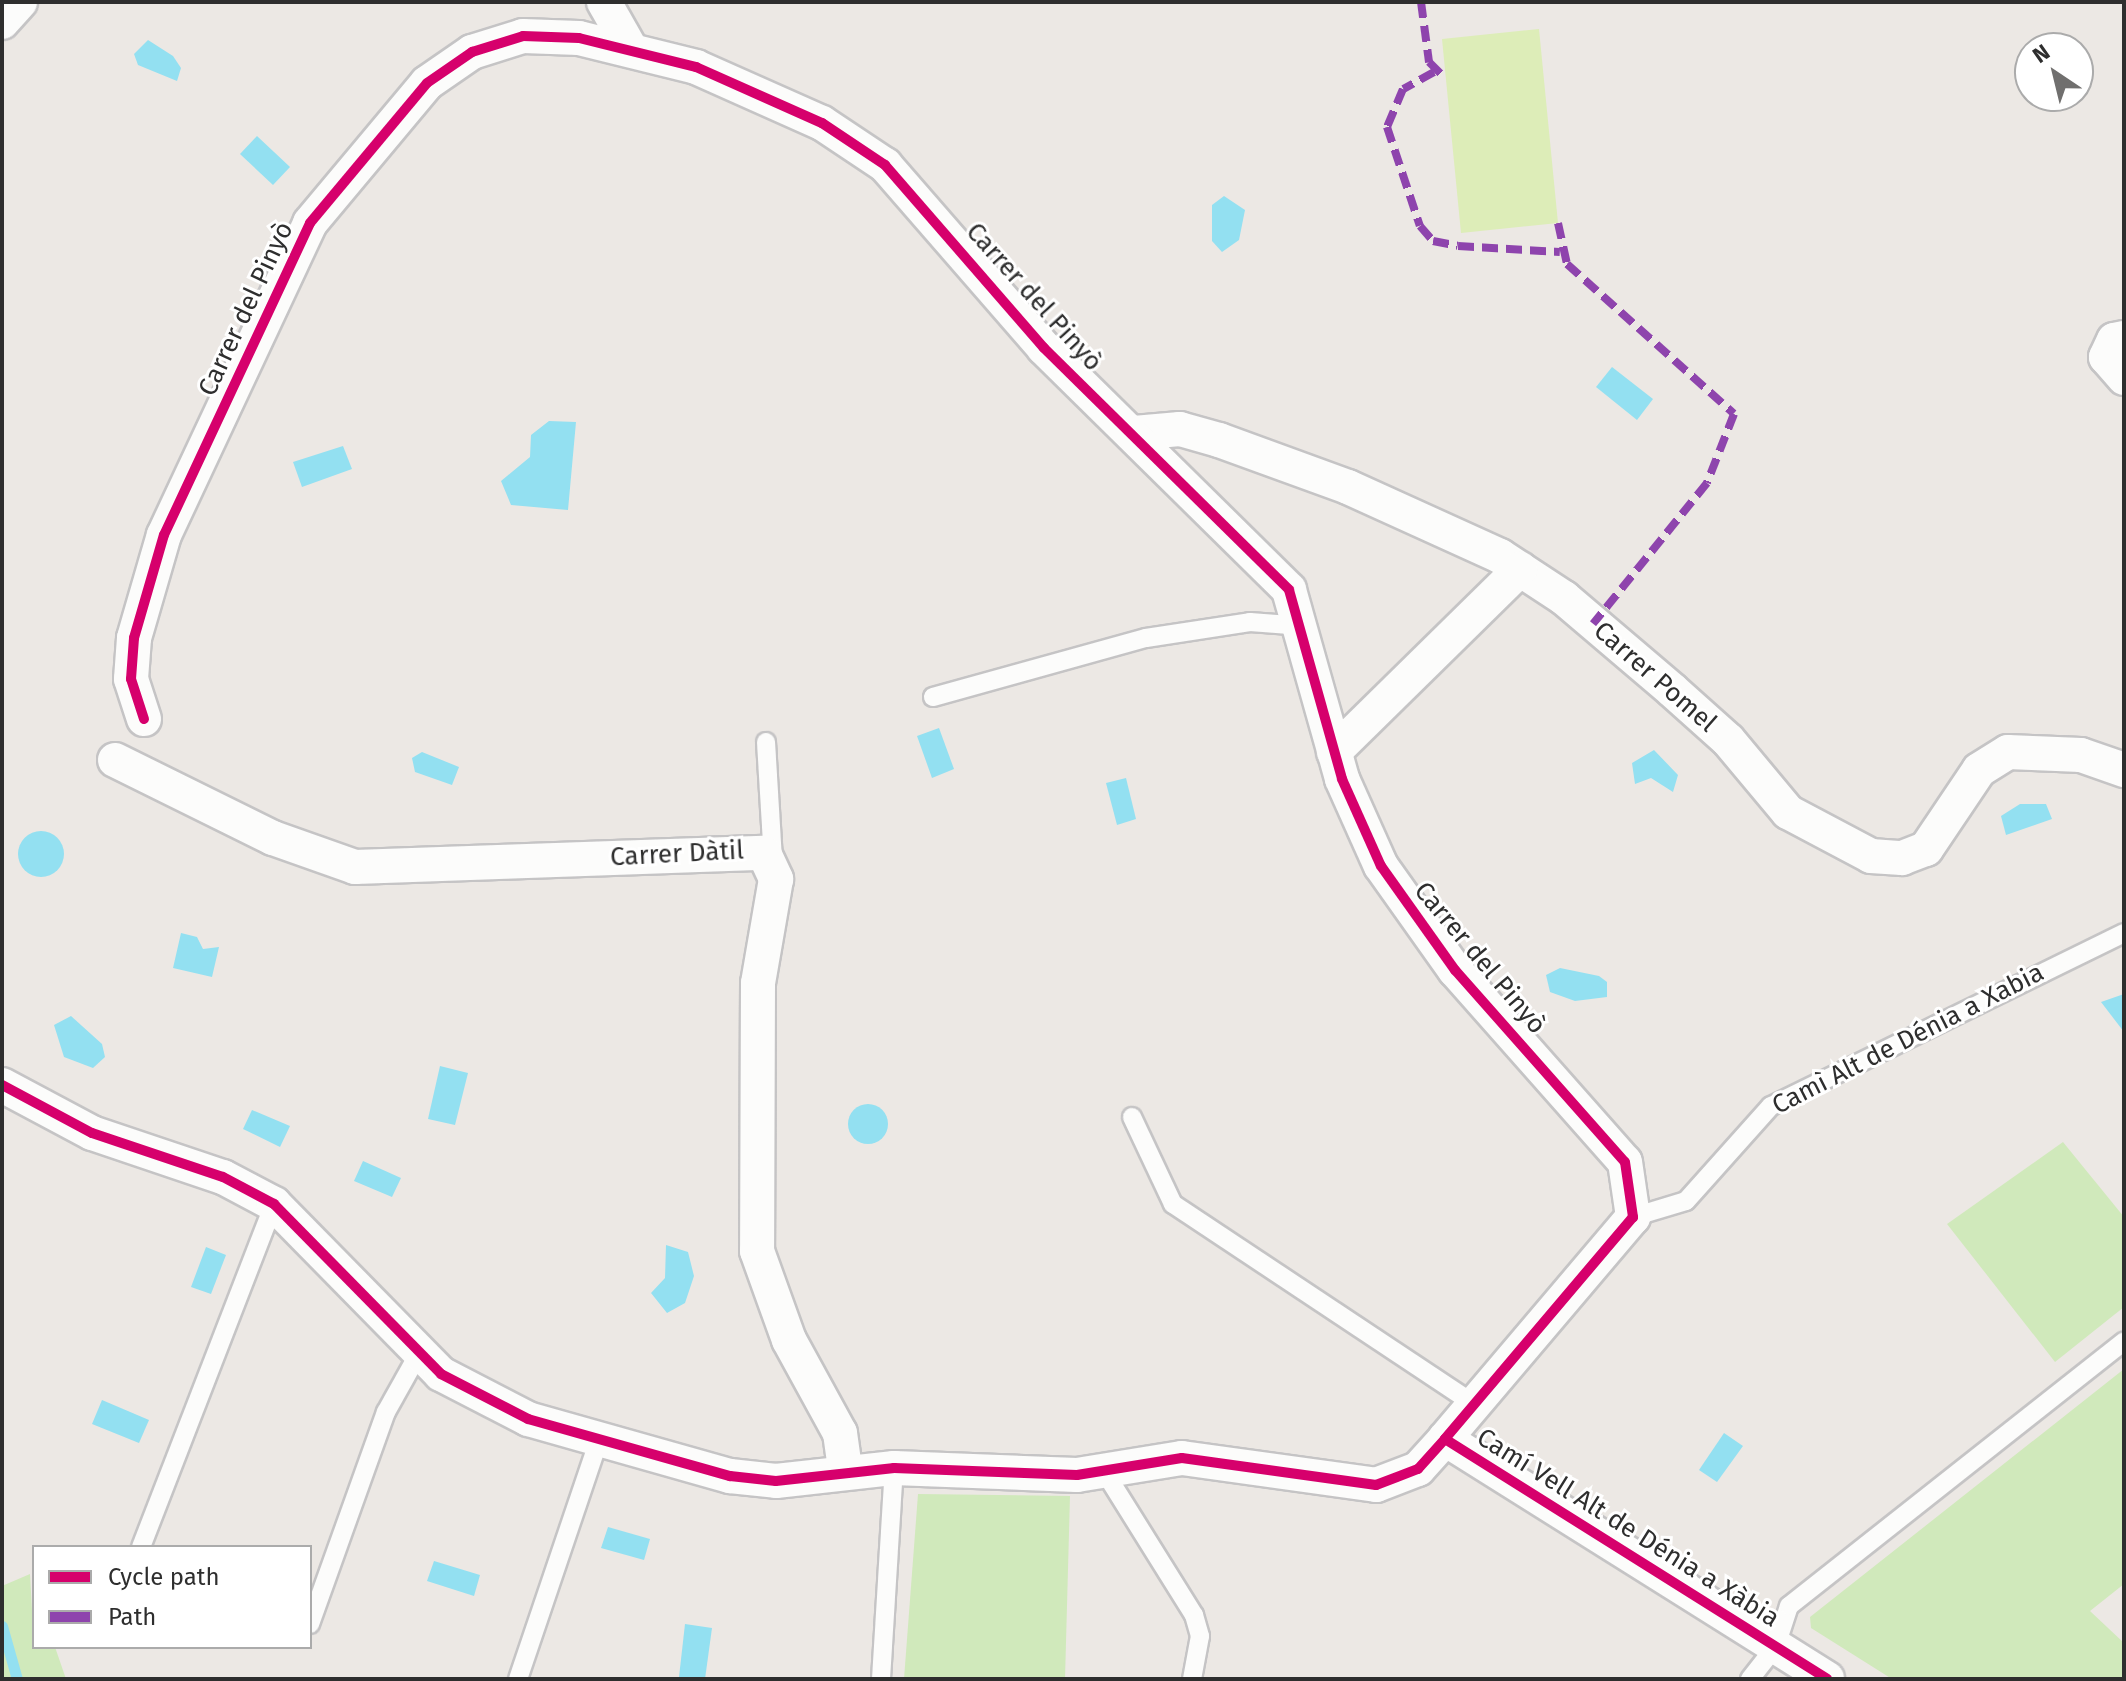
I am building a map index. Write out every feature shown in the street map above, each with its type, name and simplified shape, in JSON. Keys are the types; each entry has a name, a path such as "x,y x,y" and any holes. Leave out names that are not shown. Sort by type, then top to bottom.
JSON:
{"street":[{"path":"2,22 20,2"},
{"path":"604,2 629,46"},
{"name":"Carrer del Pinyò","path":"144,719 131,679 134,638 164,535 310,223 346,173 427,83 472,52 523,36 629,46 822,123 885,165 1044,348 1277,575 1303,626 1334,752 1365,835 1403,901 1625,1162 1633,1217"},
{"path":"2124,338 2114,340 2106,357 2124,378"},
{"name":"Carrer Pomel","path":"1134,433 1180,429 1219,440 1348,487 1520,569 1728,740 1788,812 1871,856 1902,858 1926,849 1979,770 2008,752 2081,755 2124,770"},
{"path":"1334,752 1520,569"},
{"name":"Carrer Dàtil","path":"115,760 273,838 355,867 753,849 773,862 775,903 758,983 757,1251 767,1291 840,1433 845,1469"},
{"name":"Camí Vell Alt de Dénia a Xàbia","path":"2,1085 92,1133 223,1177 274,1204 419,1353 488,1401 599,1440 761,1481 845,1469 894,1468 1009,1477 1104,1471 1182,1458 1376,1485 1418,1469 1445,1439 1827,1679"},
{"path":"1445,1439 1470,1401 1633,1217"}],"lane":[{"path":"933,697 1146,638 1250,622 1303,626"},
{"path":"766,742 773,862"},
{"name":"Camì Alt de Dénia a Xabia","path":"1633,1217 1686,1201 1771,1106 2124,933"},
{"path":"1132,1117 1173,1204 1470,1401"},
{"path":"142,1545 274,1204"},
{"path":"1750,1679 1776,1646 1789,1606 2124,1341"},
{"path":"312,1618 386,1412 419,1353"},
{"path":"518,1679 599,1440"},
{"path":"881,1679 894,1468"},
{"path":"1104,1471 1194,1615 1200,1636 1192,1679"}],"green space":[{"path":"1539,29 1558,223 1461,233 1442,39"},
{"path":"2063,1142 2124,1217 2124,1307 2055,1362 1947,1224"},
{"path":"2124,1369 2124,1584 2090,1611 2124,1643 2124,1679 1892,1679 1811,1628 1810,1617"},
{"path":"918,1494 1070,1496 1065,1679 904,1679"},
{"path":"30,1574 32,1649 56,1649 66,1679 2,1679 2,1586"}],"water":[{"path":"148,40 173,56 181,68 177,81 138,65 134,54"},
{"path":"257,136 290,167 273,185 240,154"},
{"path":"1224,196 1245,210 1239,240 1222,252 1212,241 1212,205"},
{"path":"1612,367 1653,399 1637,420 1596,387"},
{"path":"549,421 576,422 568,510 511,505 501,481 530,457 531,435"},
{"path":"343,446 352,469 302,487 293,462"},
{"path":"939,728 954,769 932,778 917,736"},
{"path":"1654,750 1678,775 1673,792 1651,778 1635,784 1632,763"},
{"path":"422,752 459,767 452,785 415,772 412,758"},
{"path":"1126,778 1136,819 1117,825 1106,783"},
{"path":"2020,804 2046,804 2052,819 2006,835 2001,816"},
{"path":"41,831 57,838 64,854 57,870 41,877 25,870 18,854 25,838"},
{"path":"181,933 197,937 203,949 219,947 212,977 173,968"},
{"path":"1560,968 1599,976 1607,982 1607,997 1575,1001 1550,992 1546,975"},
{"path":"2124,994 2124,1032 2101,1002"},
{"path":"71,1016 102,1044 105,1057 93,1068 64,1057 54,1025"},
{"path":"440,1066 468,1073 455,1125 428,1119"},
{"path":"868,1104 882,1110 888,1124 882,1138 868,1144 854,1138 848,1124 854,1110"},
{"path":"252,1110 290,1126 280,1147 243,1129"},
{"path":"363,1161 401,1178 392,1197 354,1181"},
{"path":"666,1245 688,1252 694,1276 685,1303 667,1313 651,1293 665,1278"},
{"path":"206,1247 226,1255 211,1294 191,1287"},
{"path":"102,1400 149,1420 139,1443 92,1424"},
{"path":"1724,1433 1743,1446 1717,1482 1699,1470"},
{"path":"608,1527 650,1539 644,1560 601,1548"},
{"path":"434,1561 480,1575 474,1596 427,1581"},
{"path":"685,1624 712,1628 705,1679 679,1677"}],"waterway":[{"path":"2,1626 17,1679"}],"marked path":[{"path":"1421,2 1429,62 1445,78"},
{"path":"1434,72 1403,89 1387,127 1420,226 1433,241 1458,246 1560,252"},
{"path":"1558,223 1567,264 1734,414 1707,483 1593,624"}],"cycle path":[{"path":"144,719 131,679 134,638 164,535 310,223 427,83 472,52 523,36 579,38 696,67 822,123 885,165 1044,348 1289,590 1342,779 1381,866 1455,970 1625,1162 1633,1217 1445,1439"},
{"path":"2,1085 92,1133 223,1177 274,1204 441,1374 528,1419 730,1476 776,1481 894,1468 1077,1475 1182,1458 1376,1485 1418,1469 1445,1439 1827,1679"}]}
